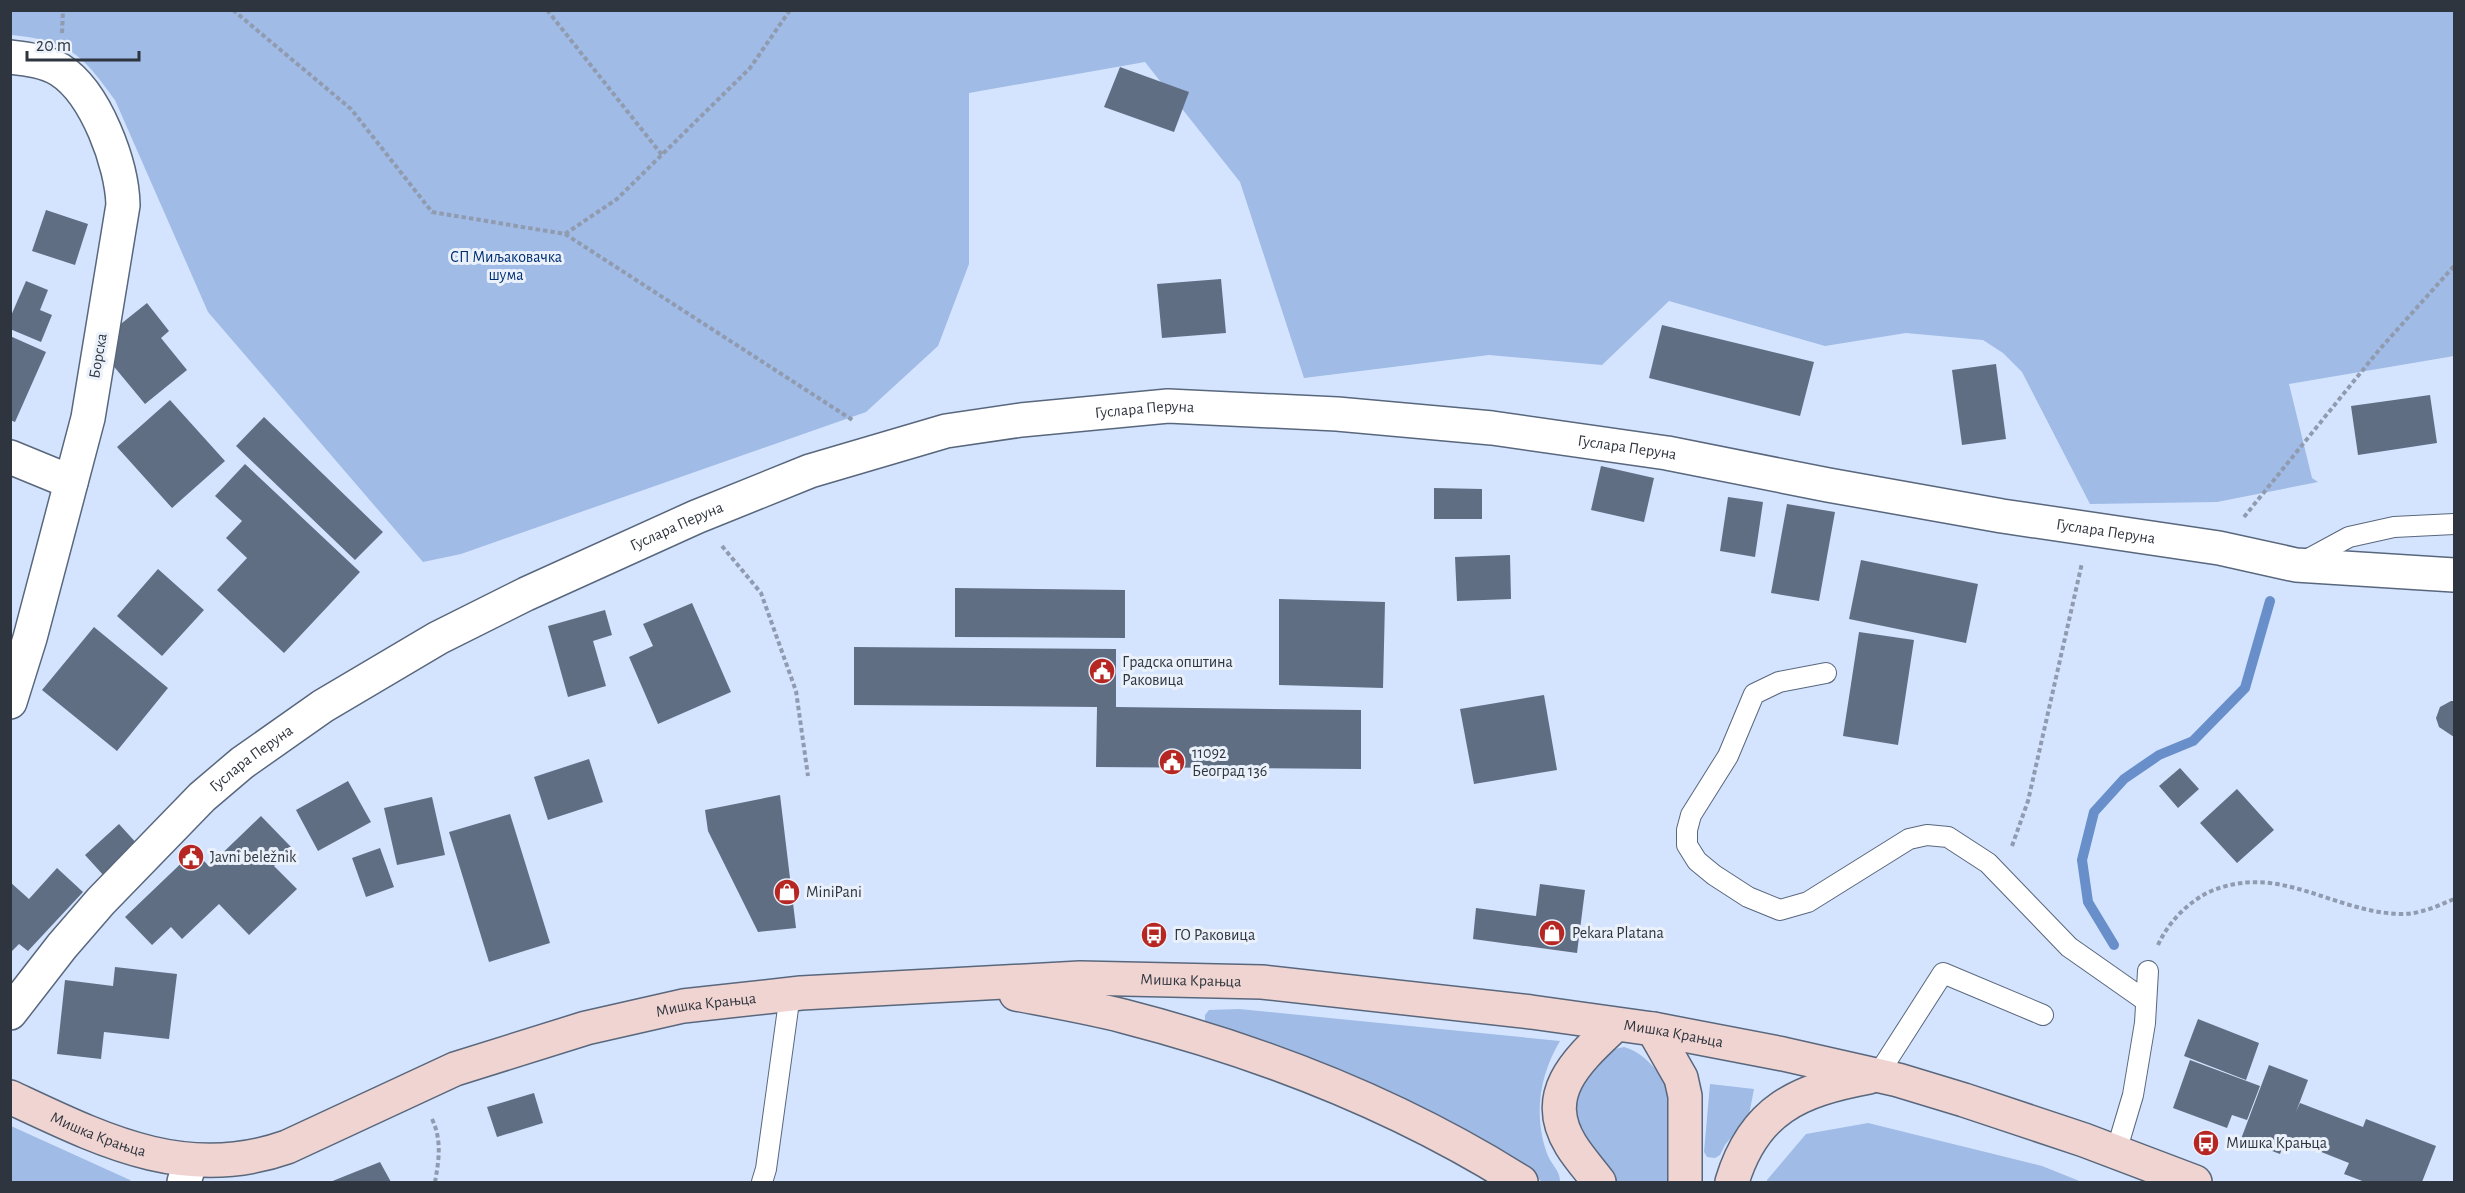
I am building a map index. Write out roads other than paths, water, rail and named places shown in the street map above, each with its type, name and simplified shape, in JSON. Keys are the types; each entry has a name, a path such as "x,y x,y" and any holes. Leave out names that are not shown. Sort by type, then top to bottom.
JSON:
{"main road":[{"name":"Мишка Крањца","path":"10,1097 108,1142 162,1156 187,1171 216,1161 265,1155 288,1147 416,1085 455,1069 520,1047 637,1015 694,1005 790,994 958,984 1080,978 1262,982 1439,1000 1653,1029 1784,1054 1898,1080 1974,1103 2195,1182"},
{"path":"958,984 1121,1016 1246,1052 1430,1129 1521,1182"},
{"path":"1599,1182 1571,1145 1563,1129 1559,1111 1564,1080 1575,1064 1615,1025"},
{"path":"1653,1029 1681,1078 1685,1096 1685,1182"},
{"path":"1732,1182 1743,1153 1773,1113 1792,1100 1836,1083 1877,1076"}],"street":[{"name":"Борска","path":"10,57 42,62 60,70 75,83 110,141 122,187 123,205 88,418 10,702"},
{"name":"Гуслара Перуна","path":"10,1013 62,946 101,901 202,797 242,763 292,727 368,679 438,638 526,594 696,517 810,471 946,431 1140,407 1179,406 1337,414 1492,428 1667,453 1828,485 2090,530 2218,548 2296,565 2454,576"},
{"path":"10,457 71,482"}],"lane":[{"path":"2296,565 2349,537 2394,527 2454,524"},
{"path":"1826,673 1779,682 1754,694 1728,756 1691,815 1687,830 1687,844 1697,861 1748,897 1780,910 1808,902 1909,839 1927,835 1947,837 1988,863 2068,947 2146,1001"},
{"path":"2116,1152 2133,1095 2145,1023 2148,971"},
{"path":"1877,1076 1944,973 2043,1015"},
{"path":"762,1182 766,1169 790,994"}],"waterway":[{"path":"2114,945 2088,902 2082,860 2094,812 2124,779 2159,755 2193,741 2245,688 2270,601"}],"place":[{"name":"Градска општина Раковица","path":"1102,671"},
{"name":"11092 Београд 136","path":"1172,762"},
{"name":"Javni beležnik","path":"191,857"},
{"name":"MiniPani","path":"787,892"},
{"name":"Pekara Platana","path":"1552,933"},
{"name":"ГО Раковица","path":"1154,935"},
{"name":"Мишка Крањца","path":"2206,1143"}],"park label":[{"name":"СП Миљаковачка шума","path":"506,266"}]}
